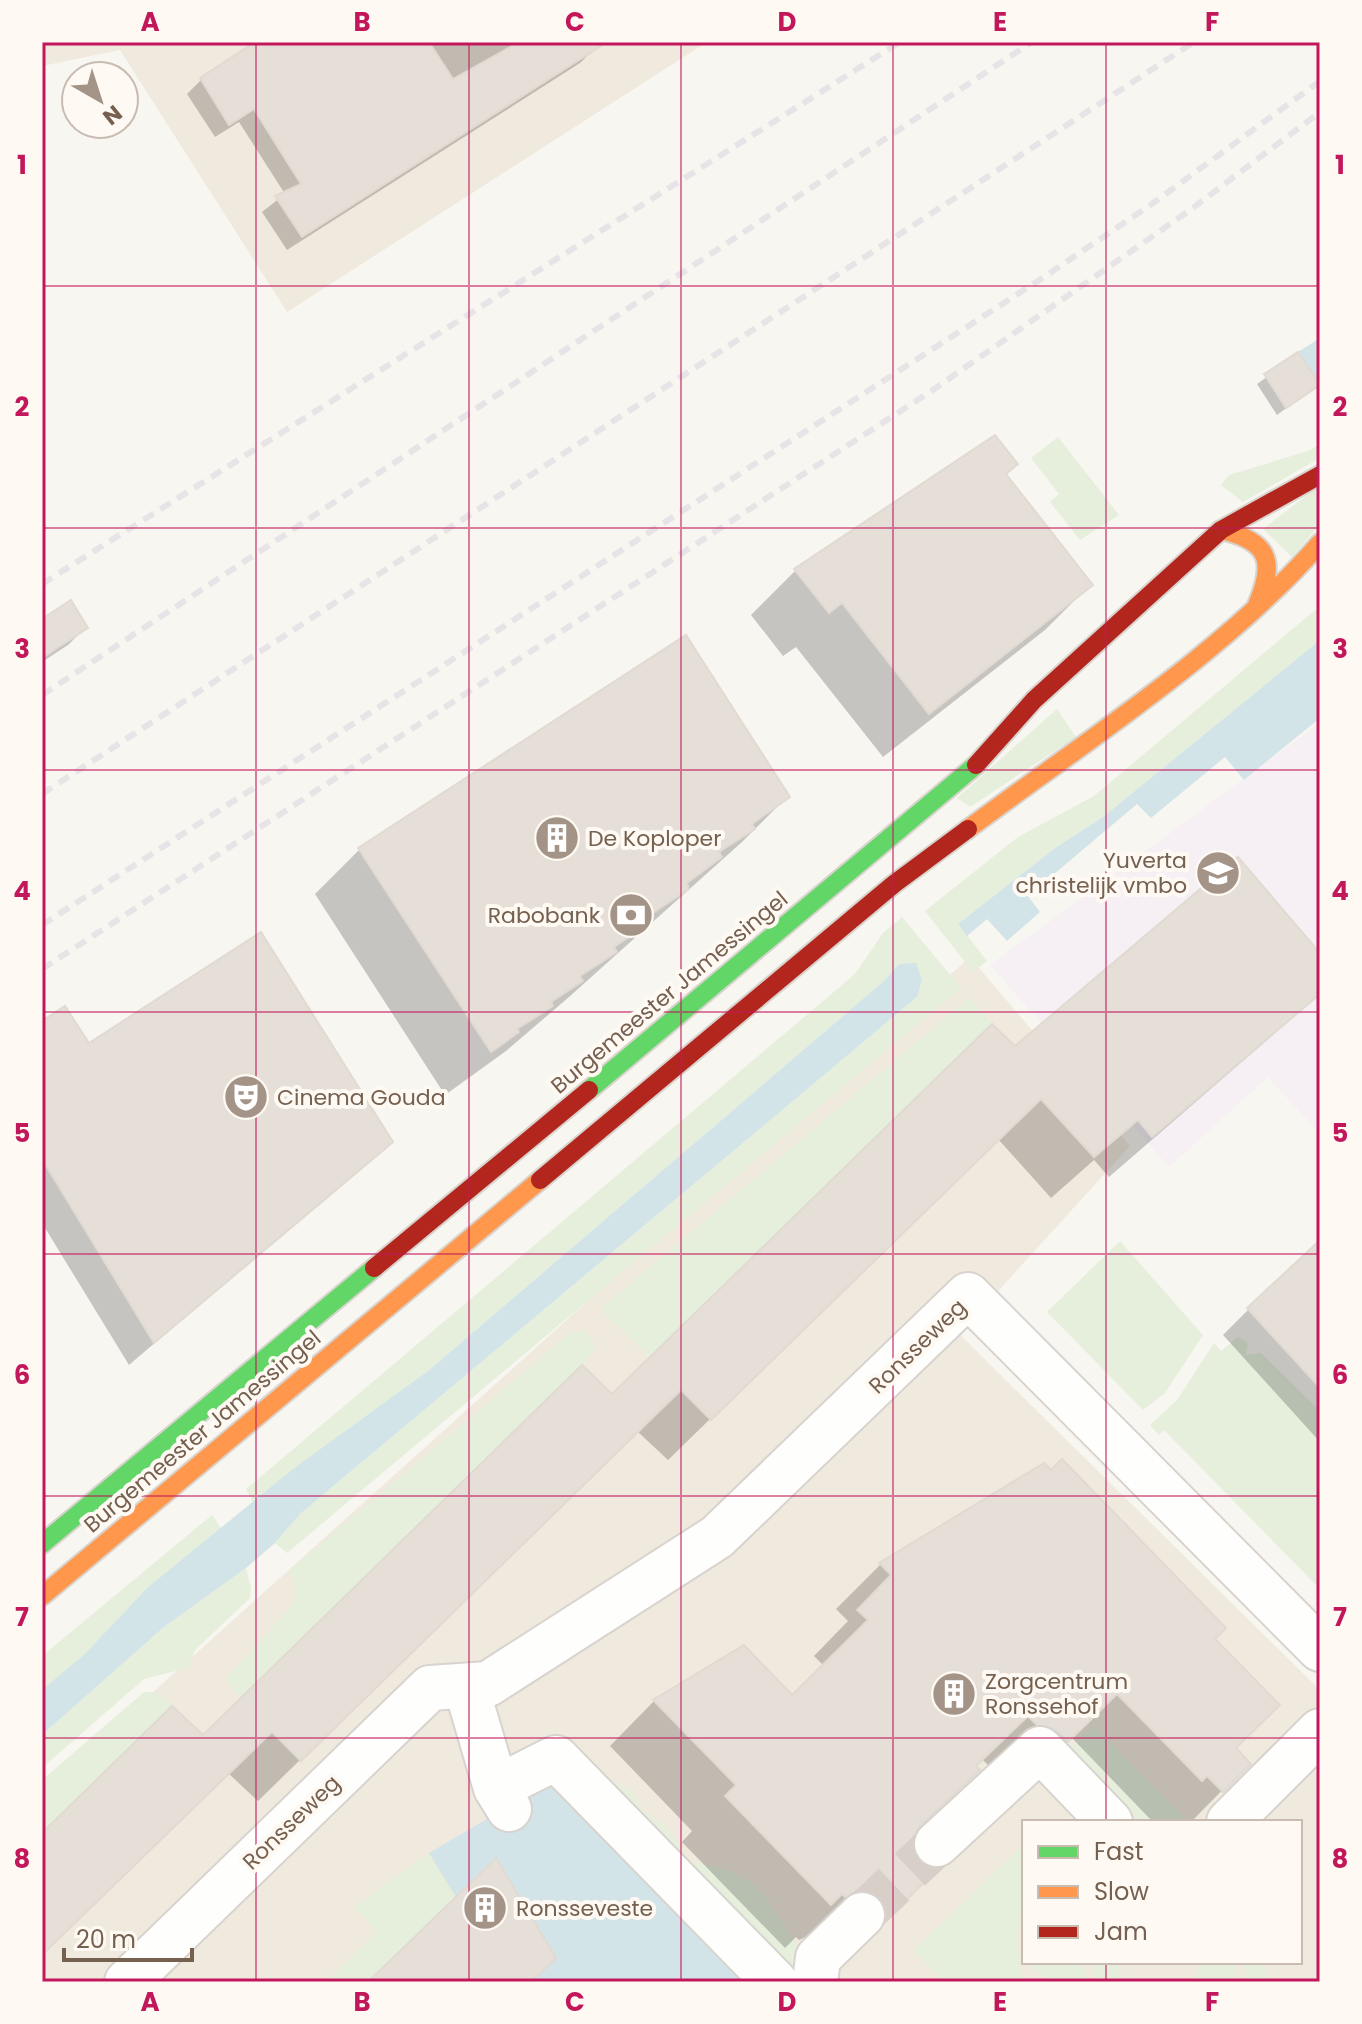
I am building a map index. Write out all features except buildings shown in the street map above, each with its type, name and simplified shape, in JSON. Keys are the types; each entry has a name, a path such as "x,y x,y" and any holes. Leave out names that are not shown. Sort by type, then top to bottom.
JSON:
{"main road":[{"name":"Burgemeester Jamessingel","path":"42,1544 891,839 978,763 1034,700 1221,530 1320,475"},
{"path":"1221,530 1254,540 1263,549 1269,566 1267,584 1257,605"},
{"name":"Burgemeester Jamessingel","path":"42,1596 914,868 1017,790 1102,733 1287,581 1320,543"},
{"path":"1066,703 1064,692 1069,669"},
{"path":"1079,724 1089,731 1102,733"}],"street":[{"name":"Ronsseweg","path":"127,1982 430,1688 488,1684 717,1537 968,1295 1320,1649"},
{"path":"466,1686 503,1798 556,1758 775,1982"},
{"path":"1231,1820 1320,1731"},
{"path":"937,1844 1040,1749 1108,1820"},
{"path":"815,1982 818,1958 862,1915"}],"shaded area":[{"path":"42,42 707,42 287,312 140,81 140,60 126,60 120,50 42,66"},
{"path":"1320,338 1320,385 1298,352"},
{"path":"1320,640 1320,718 1244,780 1225,757 1151,818 1137,804 1028,896 1040,912 1007,941 987,919 967,936 958,924 1055,848 1103,817"},
{"name":"Yuverta christelijk vmbo","path":"1320,723 1320,1134 1268,1077 1169,1167 990,965"},
{"path":"970,957 1130,1146 959,1334 1320,1690 1320,1982 42,1982 42,1792"},
{"path":"916,963 922,980 917,997 300,1514 275,1543 246,1568 164,1627 42,1735 42,1690 85,1654 147,1588 293,1469 428,1371 884,981 899,964"},
{"path":"550,1782 753,1982 508,1982 429,1853"}],"green space":[{"path":"1058,437 1119,515 1080,540 1050,502 1059,494 1031,458"},
{"path":"1320,444 1320,458 1243,502 1221,485 1229,475 1308,451"},
{"path":"1320,485 1320,524 1292,557 1263,529"},
{"path":"1320,606 1320,640 1103,817 1055,848 958,924 987,961 973,972 925,911 1018,837 1094,796"},
{"path":"1057,709 1076,737 970,807 957,798"},
{"path":"902,917 961,988 287,1553 275,1543 300,1514 917,997 899,964 884,981 428,1371 253,1502 246,1489 855,974 883,933"},
{"path":"970,997 992,1024 650,1357 600,1309"},
{"path":"1120,1241 1203,1335 1165,1393 1143,1410 1047,1312"},
{"path":"585,1331 596,1348 582,1365 240,1698 226,1679 295,1602 296,1585 289,1571 570,1333"},
{"path":"1238,1337 1248,1343 1246,1355 1261,1353 1320,1411 1320,1589 1164,1430 1159,1435 1150,1425 1177,1400 1214,1343 1221,1351"},
{"path":"212,1515 222,1530 147,1588 85,1655 42,1690 42,1656"},
{"path":"246,1568 250,1598 195,1650 188,1668 144,1679 42,1768 42,1735 164,1627"},
{"path":"144,1692 157,1692 172,1706 42,1833 42,1780"},
{"path":"1093,1726 1187,1820 1140,1820 1069,1749"},
{"path":"603,1776 630,1789 641,1808 666,1827 691,1862 730,1871 750,1881 764,1895 805,1957 787,1973 726,1913 732,1906 710,1883 702,1889"},
{"path":"1021,1847 1022,1907 1017,1938 1023,1982 944,1982 914,1950"},
{"path":"429,1853 455,1897 368,1982 326,1982 377,1931 354,1907"},
{"path":"1030,1964 1084,1964 1088,1982 1048,1982"},
{"path":"1092,1964 1117,1964 1123,1978 1118,1982 1097,1982"},
{"path":"1199,1964 1236,1964 1238,1982 1195,1982"},
{"path":"1246,1964 1266,1964 1267,1982 1246,1982"}],"tunnel":[{"path":"862,1915 937,1844"}],"railway":[{"path":"42,584 900,42"},
{"path":"42,695 1032,42"},
{"path":"42,794 1194,42"},
{"path":"42,925 1044,277 1149,206 1320,81"},
{"path":"42,969 933,390 1190,210 1320,112"}],"traffic: fast":[{"path":"589,1090 976,765"},
{"path":"42,1544 374,1268"}],"traffic: slow":[{"path":"1221,530 1250,540 1264,555 1266,576 1257,605"},
{"path":"968,829 1198,658 1283,583 1320,543"},
{"path":"42,1596 540,1180"}],"traffic: jam":[{"path":"976,765 1034,700 1221,530 1320,475"},
{"path":"540,1180 894,884 968,829"},
{"path":"374,1268 589,1090"}],"place":[{"name":"De Koploper","path":"557,838"},
{"name":"Yuverta christelijk vmbo","path":"1218,873"},
{"name":"Rabobank","path":"631,915"},
{"name":"Cinema Gouda","path":"246,1097"},
{"name":"Zorgcentrum Ronssehof","path":"954,1694"},
{"name":"Ronsseveste","path":"485,1908"}]}
